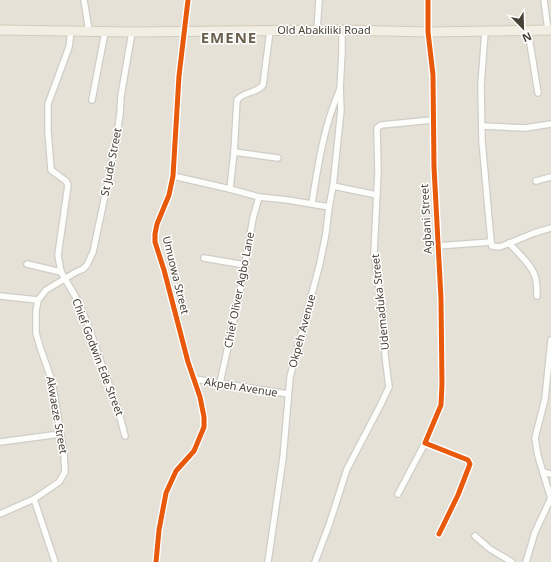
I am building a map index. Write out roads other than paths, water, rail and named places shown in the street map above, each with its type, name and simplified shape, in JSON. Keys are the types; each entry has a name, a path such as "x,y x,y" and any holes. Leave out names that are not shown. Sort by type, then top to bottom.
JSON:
{"main road":[{"name":"Old Abakiliki Road","path":"0,30 89,32 342,30 485,32 549,30"}],"street":[{"path":"84,0 89,32"},
{"name":"Umuowa Street","path":"156,562 159,530 166,493 176,471 194,451 204,427 203,409 188,362 164,270 155,242 155,234 169,196 173,176 179,76 186,32 188,0"},
{"path":"317,30 319,0"},
{"name":"Agbani Street","path":"425,444 441,405 441,299 437,246 432,120 433,75 428,32 428,0"},
{"path":"544,0 549,30"},
{"path":"173,176 259,197 312,203 329,207 333,186 341,110 340,89 342,30"},
{"name":"Chief Godwin Ede Street","path":"71,31 69,47 53,88 48,104 47,115 51,170 66,180 68,185 58,255 61,272 78,301 88,326 119,413 125,436"},
{"path":"230,189 237,100 242,94 258,90 263,85 270,31"},
{"path":"528,31 538,93"},
{"path":"92,100 106,32"},
{"name":"St Jude Street","path":"64,278 83,269 93,252 114,153 120,114 121,96 132,32"},
{"path":"485,32 481,85 482,141 491,245 494,247 509,243 551,228"},
{"path":"312,203 323,142 332,106 340,89"},
{"name":"Udemaduka Street","path":"315,562 329,525 347,468 389,387 385,355 384,323 374,253 377,195 377,128 381,125 432,120"},
{"path":"482,126 525,128 551,124"},
{"path":"234,152 278,158"},
{"path":"536,181 551,177"},
{"path":"333,186 377,195"},
{"name":"Chief Oliver Agbo Lane","path":"220,383 245,265 253,218 259,197"},
{"name":"Okpeh Avenue","path":"268,562 283,458 288,394 294,361 320,263 329,207"},
{"path":"437,246 491,242"},
{"path":"509,243 531,268 536,278 537,296"},
{"path":"204,258 245,265"},
{"path":"27,264 61,272"},
{"path":"0,296 38,300 46,290 64,278"},
{"name":"Akwaeze Street","path":"34,499 60,482 65,472 52,381 36,333 38,300"},
{"path":"526,562 535,532 551,498 538,456 535,438 545,399 551,340"},
{"name":"Akpeh Avenue","path":"194,380 288,394"},
{"path":"0,442 60,434"},
{"path":"398,494 425,444 468,460 470,464 458,495 439,534"},
{"path":"543,472 551,474"},
{"path":"0,514 34,499 55,562"},
{"path":"475,536 490,549 512,562"}],"district":[{"name":"EMENE","path":"229,38"}]}
